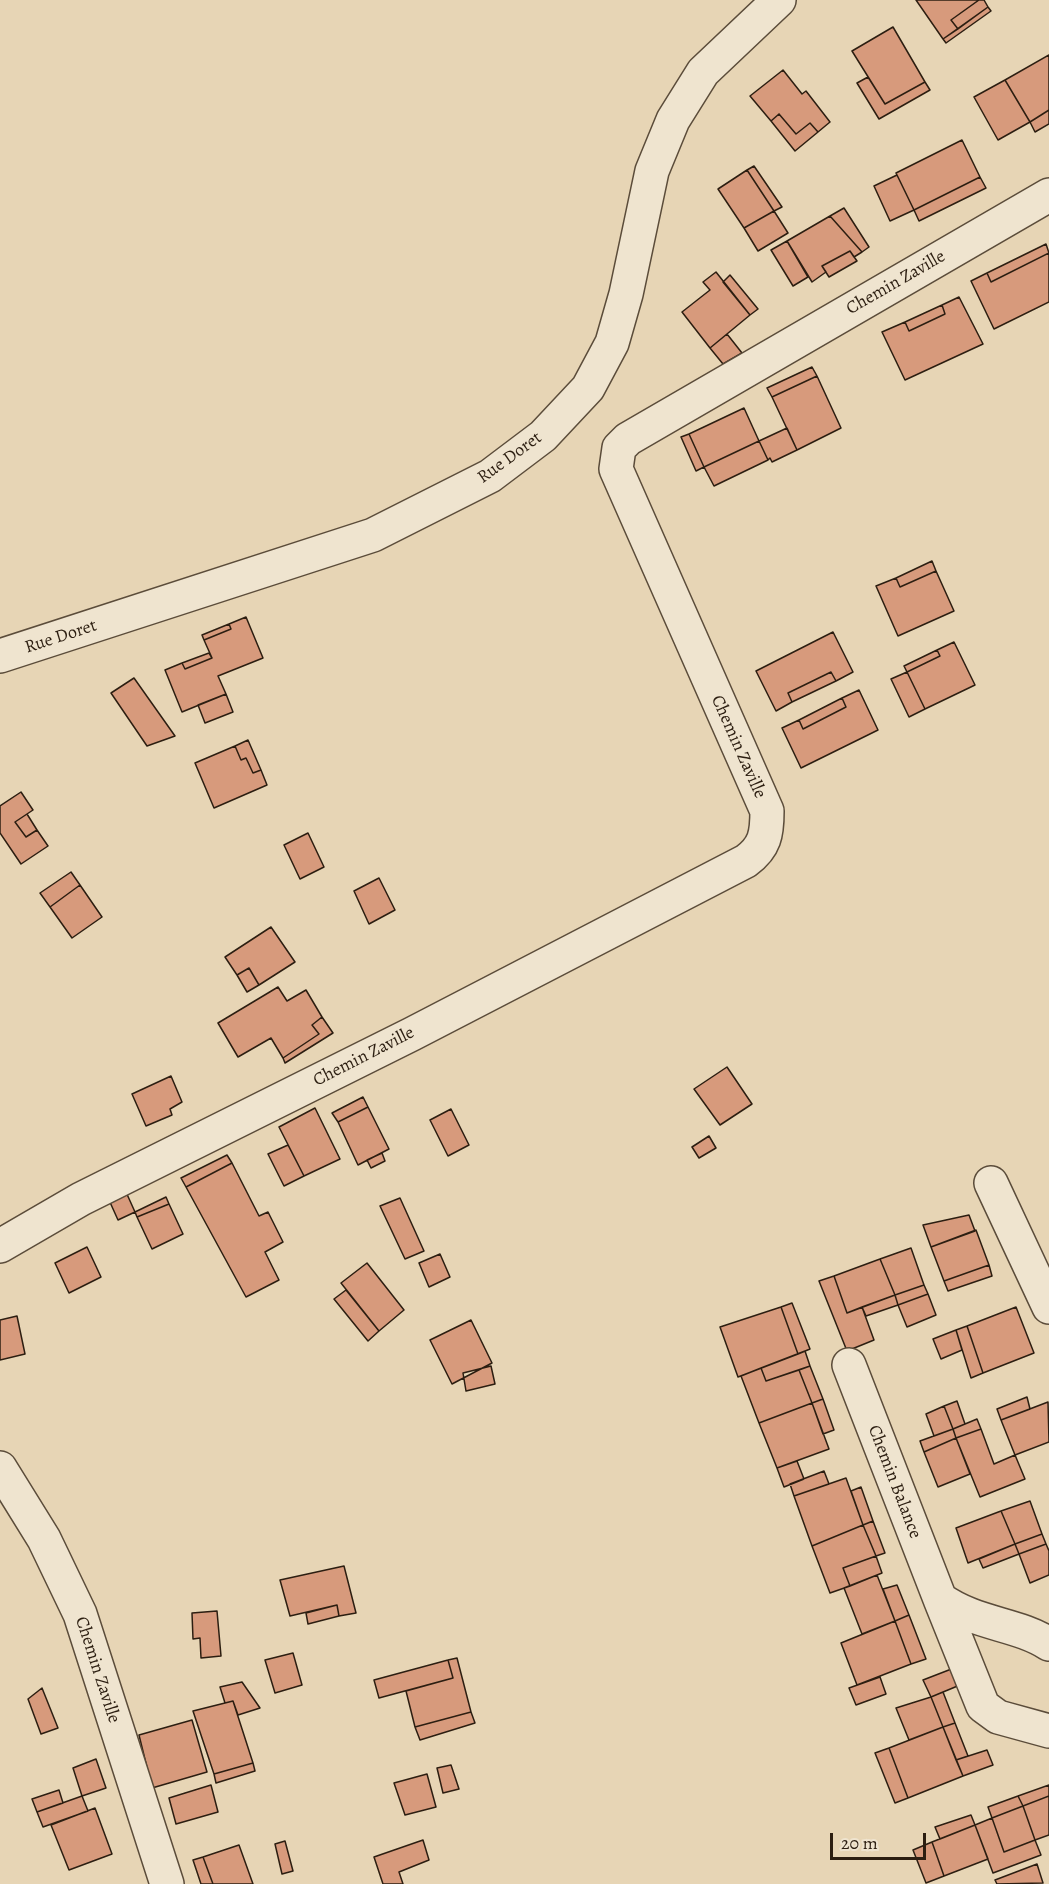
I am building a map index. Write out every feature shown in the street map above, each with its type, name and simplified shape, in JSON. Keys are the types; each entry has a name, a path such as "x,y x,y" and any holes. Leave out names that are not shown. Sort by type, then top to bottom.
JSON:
{"street":[{"name":"Rue Doret","path":"0,656 373,535 490,476 543,436 588,388 612,343 626,294 652,171 673,120 702,72 779,0"},
{"name":"Chemin Zaville","path":"0,1246 81,1198 412,1034 746,861 758,852 767,835 767,812 616,469 619,448 1049,195"},
{"path":"991,1183 1049,1307"},
{"name":"Chemin Balance","path":"849,1365 983,1706 998,1717 1049,1731"},
{"name":"Chemin Zaville","path":"0,1468 44,1539 80,1614 167,1884"},
{"path":"940,1599 975,1619 1038,1637 1049,1644"}],"building":[{"path":"916,0 979,0 951,20 958,29 943,39"},
{"path":"979,0 984,0 988,7 958,29 951,20"},
{"path":"988,7 991,11 946,43 943,39"},
{"path":"893,27 925,82 885,104 852,51"},
{"path":"1049,55 1049,110 1030,122 1005,80"},
{"path":"783,70 802,94 806,91 830,122 818,132 810,123 796,134 779,114 771,121 750,96"},
{"path":"868,77 885,104 925,82 930,90 879,119 857,83"},
{"path":"1005,80 1030,122 998,140 974,97"},
{"path":"1049,110 1049,124 1035,132 1030,122"},
{"path":"779,114 796,134 810,123 818,132 795,151 771,121"},
{"path":"962,140 980,177 914,210 896,173"},
{"path":"754,166 782,207 774,211 747,170"},
{"path":"747,170 774,211 744,228 718,189"},
{"path":"897,175 914,210 890,221 874,186"},
{"path":"980,177 986,188 919,221 914,210"},
{"path":"844,208 869,247 862,252 830,216"},
{"path":"774,211 788,233 758,251 744,228"},
{"path":"830,216 862,252 854,257 850,251 822,266 826,272 812,282 787,241"},
{"path":"787,241 808,277 793,286 771,250"},
{"path":"1046,244 1049,253 991,282 987,273"},
{"path":"850,251 857,261 829,277 822,266"},
{"path":"1049,253 1049,302 994,329 971,281 987,273 991,282"},
{"path":"716,272 750,315 710,348 682,312 710,290 703,282"},
{"path":"730,275 758,309 750,315 723,282"},
{"path":"959,297 983,344 905,380 882,332 905,322 909,331 945,314 942,305"},
{"path":"942,305 945,314 909,331 905,322"},
{"path":"727,334 742,353 723,364 710,348"},
{"path":"812,367 817,376 772,397 767,388"},
{"path":"817,376 841,428 797,450 772,397"},
{"path":"744,408 759,441 704,467 689,434"},
{"path":"787,428 797,450 772,462 770,458 768,460 759,441"},
{"path":"689,434 704,467 696,471 681,437"},
{"path":"759,441 768,460 714,486 704,467"},
{"path":"932,561 936,571 900,587 896,578"},
{"path":"936,571 954,611 898,636 876,586 896,578 900,587"},
{"path":"246,617 263,658 218,676 226,694 182,712 165,670 182,663 185,669 212,658 204,640 231,629 229,624"},
{"path":"229,624 231,629 204,640 202,635"},
{"path":"833,632 853,672 836,681 831,672 788,693 792,702 776,711 756,671"},
{"path":"954,642 975,685 925,709 907,672 940,656 937,650"},
{"path":"937,650 940,656 907,672 904,666"},
{"path":"209,653 212,658 185,669 182,663"},
{"path":"831,672 836,681 792,702 788,693"},
{"path":"907,672 925,709 909,717 891,679"},
{"path":"134,678 175,736 147,746 111,693"},
{"path":"859,690 878,730 801,768 782,728 799,720 803,729 846,707 842,698"},
{"path":"226,694 233,712 205,723 198,705"},
{"path":"842,698 846,707 803,729 799,720"},
{"path":"248,740 261,770 253,773 246,758 241,760 235,746"},
{"path":"235,746 241,760 246,758 253,773 261,770 267,785 214,808 195,763"},
{"path":"21,792 33,810 15,822 26,837 37,830 48,846 21,864 0,833 0,806"},
{"path":"27,814 37,830 26,837 15,822"},
{"path":"308,833 324,867 300,879 284,845"},
{"path":"71,872 80,885 50,907 40,893"},
{"path":"379,878 395,910 369,924 354,891"},
{"path":"80,885 102,917 72,938 50,907"},
{"path":"271,927 295,962 259,985 249,968 237,975 225,957"},
{"path":"249,968 259,985 247,992 237,975"},
{"path":"278,987 287,1001 306,990 322,1017 312,1025 319,1034 283,1058 271,1038 238,1057 218,1023"},
{"path":"322,1017 333,1033 285,1063 283,1058 319,1034 312,1025"},
{"path":"727,1067 752,1104 720,1125 694,1089"},
{"path":"171,1076 182,1102 170,1109 172,1115 146,1126 132,1094"},
{"path":"363,1097 368,1107 338,1122 332,1113"},
{"path":"368,1107 389,1149 358,1165 338,1122"},
{"path":"315,1108 340,1159 304,1176 279,1127"},
{"path":"451,1109 469,1145 448,1156 430,1120"},
{"path":"709,1136 716,1148 699,1158 692,1147"},
{"path":"288,1145 304,1176 284,1186 268,1154"},
{"path":"382,1153 385,1161 371,1168 367,1160"},
{"path":"227,1155 232,1163 186,1187 181,1178"},
{"path":"232,1163 259,1216 268,1212 283,1242 265,1252 279,1280 246,1297 186,1187"},
{"path":"126,1192 135,1212 118,1220 109,1200"},
{"path":"166,1197 169,1204 137,1217 135,1212"},
{"path":"400,1198 424,1251 405,1259 380,1206"},
{"path":"169,1204 183,1234 152,1249 137,1217"},
{"path":"969,1215 975,1231 931,1247 923,1225"},
{"path":"976,1230 989,1265 944,1281 931,1247"},
{"path":"87,1247 101,1277 69,1293 55,1263"},
{"path":"911,1248 924,1285 895,1295 880,1259"},
{"path":"440,1254 450,1277 429,1287 419,1263"},
{"path":"880,1259 895,1295 847,1313 834,1276"},
{"path":"367,1263 404,1310 379,1331 341,1283"},
{"path":"989,1265 992,1276 948,1291 944,1281"},
{"path":"834,1276 847,1313 862,1307 874,1340 847,1351 819,1281"},
{"path":"924,1285 928,1294 898,1305 895,1295"},
{"path":"346,1290 379,1331 368,1341 334,1299"},
{"path":"928,1294 936,1315 907,1327 898,1305"},
{"path":"895,1295 898,1305 866,1316 862,1307"},
{"path":"792,1303 810,1349 798,1354 781,1307"},
{"path":"781,1307 798,1354 738,1377 720,1327"},
{"path":"1016,1307 1034,1353 983,1373 967,1326"},
{"path":"17,1316 25,1354 0,1360 0,1320"},
{"path":"471,1320 492,1363 452,1384 430,1340"},
{"path":"967,1326 983,1373 971,1378 956,1330"},
{"path":"956,1330 962,1350 941,1359 933,1339"},
{"path":"805,1351 810,1366 766,1381 761,1368"},
{"path":"491,1366 495,1384 466,1391 463,1373"},
{"path":"810,1366 823,1399 812,1403 799,1370"},
{"path":"761,1368 766,1381 799,1370 812,1403 759,1423 741,1376"},
{"path":"1027,1397 1030,1409 1001,1420 997,1409"},
{"path":"823,1399 834,1430 823,1434 812,1403"},
{"path":"957,1401 965,1424 953,1429 944,1406"},
{"path":"1048,1402 1049,1442 1015,1455 1001,1420"},
{"path":"812,1403 829,1449 777,1468 759,1423"},
{"path":"944,1406 953,1429 934,1436 926,1414"},
{"path":"977,1419 981,1429 956,1438 953,1429"},
{"path":"953,1429 956,1438 924,1452 920,1441"},
{"path":"981,1429 994,1464 1015,1455 1025,1479 980,1497 956,1438"},
{"path":"956,1438 970,1474 938,1487 924,1452"},
{"path":"797,1461 804,1479 784,1487 777,1468"},
{"path":"824,1471 829,1484 794,1496 790,1484"},
{"path":"846,1478 863,1525 812,1546 794,1496"},
{"path":"861,1487 873,1521 863,1525 851,1491"},
{"path":"1030,1501 1042,1534 1015,1544 1001,1511"},
{"path":"1001,1511 1015,1544 968,1563 956,1528"},
{"path":"873,1521 885,1553 876,1556 863,1525"},
{"path":"863,1525 876,1556 843,1568 850,1586 830,1593 812,1546"},
{"path":"1042,1534 1046,1544 1019,1554 1015,1544"},
{"path":"1015,1544 1019,1554 983,1568 979,1559"},
{"path":"1046,1544 1049,1551 1049,1575 1030,1583 1019,1554"},
{"path":"876,1556 882,1573 850,1586 843,1568"},
{"path":"344,1566 356,1613 339,1616 337,1605 290,1616 280,1580"},
{"path":"877,1575 895,1621 862,1634 844,1588"},
{"path":"897,1585 909,1615 895,1621 883,1589"},
{"path":"337,1605 339,1616 308,1624 306,1613"},
{"path":"217,1611 221,1656 201,1658 200,1638 193,1639 192,1613"},
{"path":"909,1615 926,1659 911,1664 895,1621"},
{"path":"895,1621 911,1664 857,1685 841,1643"},
{"path":"293,1653 302,1685 275,1693 265,1660"},
{"path":"457,1658 471,1712 415,1727 406,1691 453,1678 448,1660"},
{"path":"448,1660 453,1678 379,1698 374,1680"},
{"path":"954,1668 960,1685 931,1697 923,1680"},
{"path":"880,1677 886,1694 856,1705 849,1688"},
{"path":"242,1682 260,1708 238,1715 233,1701 225,1703 220,1687"},
{"path":"42,1688 58,1728 41,1734 28,1699"},
{"path":"943,1692 955,1723 943,1727 931,1697"},
{"path":"931,1697 943,1727 909,1740 896,1708"},
{"path":"233,1701 253,1763 214,1774 193,1711"},
{"path":"471,1712 475,1723 420,1740 415,1727"},
{"path":"192,1720 207,1772 152,1788 139,1735"},
{"path":"955,1723 968,1756 956,1760 943,1727"},
{"path":"943,1727 963,1776 908,1798 889,1748"},
{"path":"889,1748 908,1798 895,1803 875,1753"},
{"path":"987,1750 993,1765 963,1776 956,1760"},
{"path":"96,1759 106,1788 82,1796 73,1768"},
{"path":"253,1763 255,1771 216,1783 214,1774"},
{"path":"451,1765 459,1789 443,1793 437,1768"},
{"path":"427,1774 436,1807 405,1815 394,1783"},
{"path":"211,1785 218,1812 176,1824 169,1798"},
{"path":"1049,1785 1049,1796 1023,1806 1018,1796"},
{"path":"59,1790 63,1803 37,1812 32,1799"},
{"path":"82,1796 88,1811 43,1827 37,1812"},
{"path":"1018,1796 1023,1806 992,1818 988,1807"},
{"path":"1049,1796 1049,1835 1035,1840 1023,1806"},
{"path":"1023,1806 1035,1840 1004,1852 992,1818"},
{"path":"95,1808 112,1854 69,1870 51,1825"},
{"path":"971,1815 975,1825 940,1839 935,1827"},
{"path":"992,1818 1004,1852 1035,1840 1041,1855 993,1873 975,1825"},
{"path":"975,1825 988,1859 944,1876 932,1842"},
{"path":"423,1840 429,1860 399,1872 403,1884 383,1884 374,1857"},
{"path":"285,1841 293,1871 282,1874 275,1844"},
{"path":"932,1842 944,1876 926,1883 913,1850"},
{"path":"239,1845 253,1884 213,1884 203,1857"},
{"path":"203,1857 213,1884 201,1884 193,1860"},
{"path":"1037,1864 1043,1883 997,1884 995,1880"}]}
